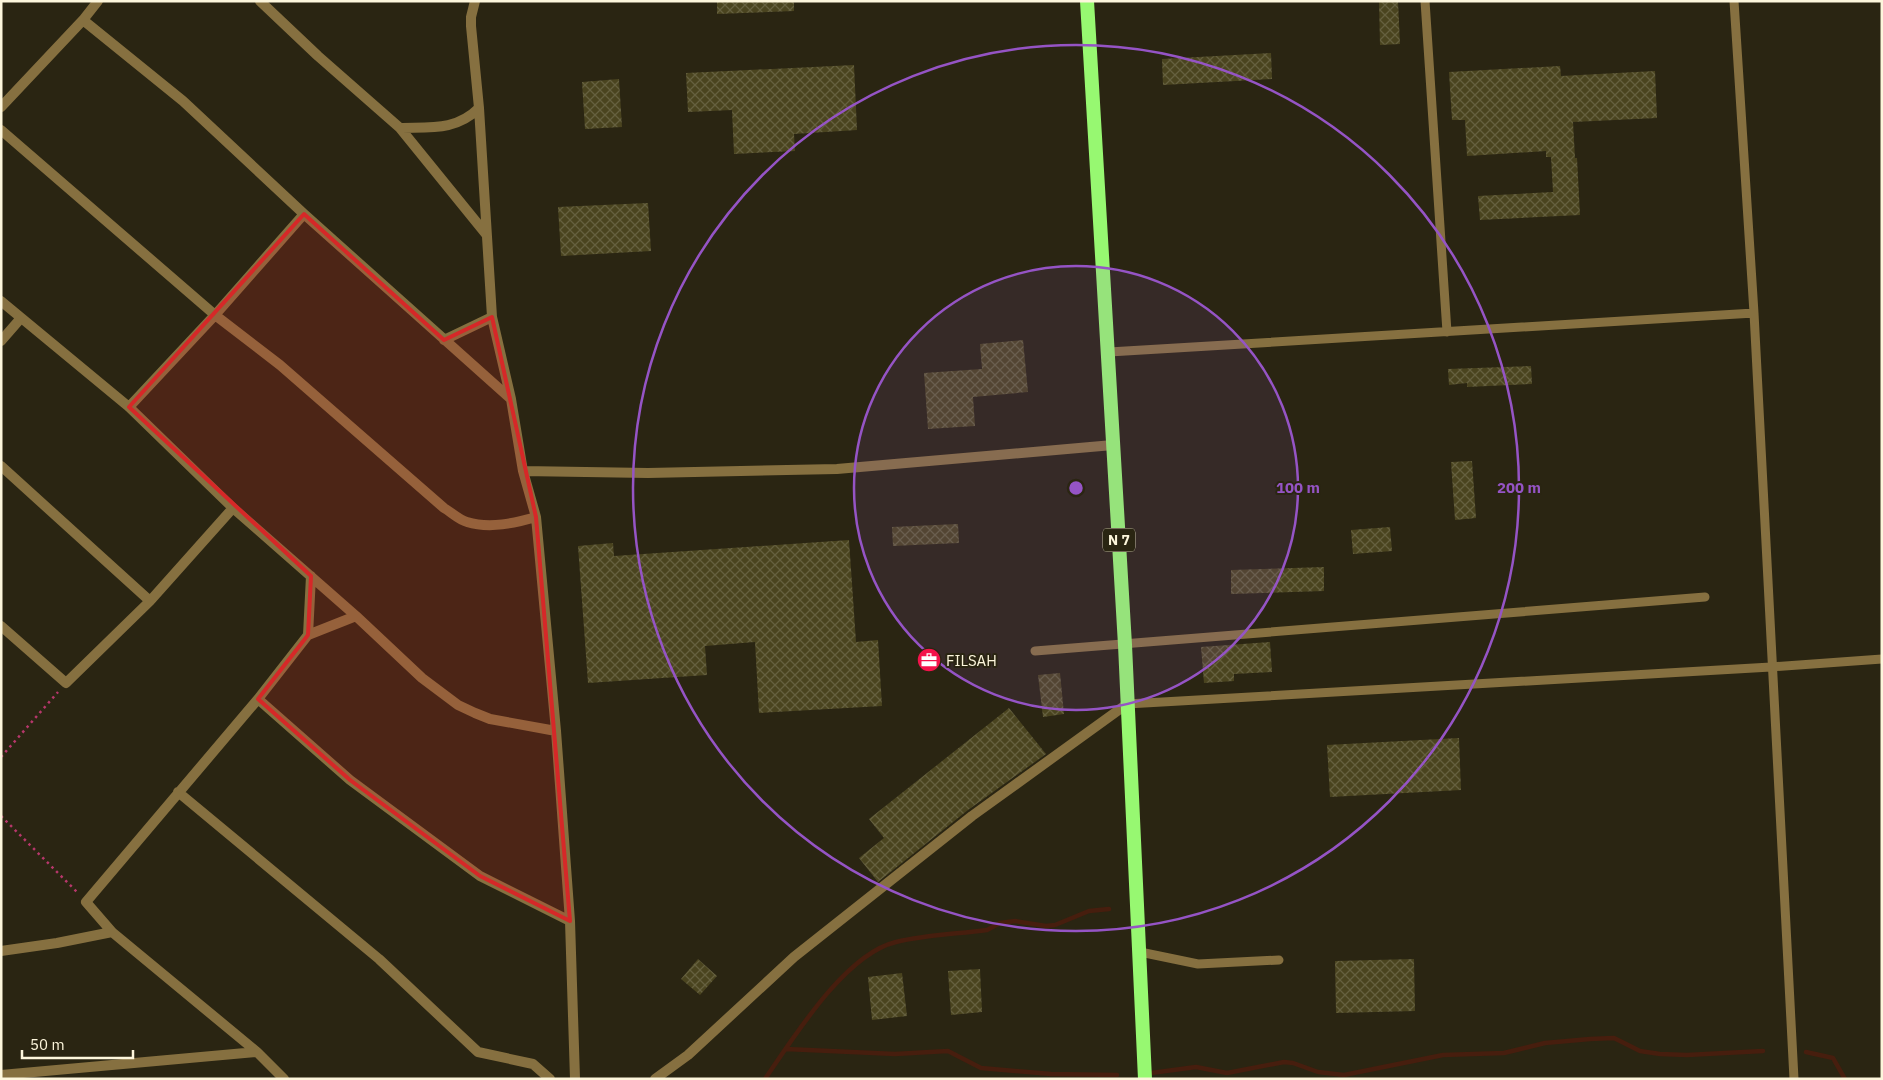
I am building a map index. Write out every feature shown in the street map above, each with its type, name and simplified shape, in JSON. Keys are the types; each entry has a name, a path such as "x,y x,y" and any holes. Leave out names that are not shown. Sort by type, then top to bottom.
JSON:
{"highway":[{"name":"N 7","path":"1087,1 1125,645 1145,1079"}],"street":[{"path":"1,107 83,20 98,1"},
{"path":"260,1 318,56 400,128 486,234"},
{"path":"474,1 471,26 479,108 492,317 511,399 524,471 536,517 556,730 570,921 575,1079"},
{"path":"83,20 183,101 304,214 511,399"},
{"path":"400,128 454,125 469,118 479,108"},
{"path":"1,130 215,315 280,365 444,508 466,522 488,525 506,524 536,517"},
{"path":"129,407 215,315 304,214"},
{"path":"1,301 129,407 233,508 356,616 422,678 458,705 490,719 556,730"},
{"path":"444,340 492,317"},
{"path":"1,340 21,318"},
{"path":"524,471 648,473 837,469 1113,445"},
{"path":"1,466 150,600"},
{"path":"1,626 66,683 150,600 233,508"},
{"path":"308,635 311,576"},
{"path":"284,1079 257,1052 112,932 86,902 258,698 308,635 356,616"},
{"path":"258,698 350,780 480,876 570,921"},
{"path":"655,1079 688,1055 794,957 972,816 1127,704"},
{"path":"178,792 379,959 478,1052 533,1064 550,1079"},
{"path":"1,951 57,943 112,932"},
{"path":"1,1075 257,1052"}],"lane":[{"path":"1425,1 1447,332"},
{"path":"1734,1 1754,314 1794,1079"},
{"path":"1109,352 1754,314"},
{"path":"1035,651 1705,597"},
{"path":"1127,704 1772,668 1882,659"},
{"path":"1140,952 1198,964 1279,960"}],"path":[{"path":"1,757 66,683"},
{"path":"1,816 86,902"}],"highlighted area":[{"path":"304,214 444,340 492,317 536,517 570,921 480,876 350,780 258,699 308,635 311,576 129,407"}],"building":[{"path":"717,1 794,1 794,11 717,14"},
{"path":"1379,1 1398,1 1400,44 1380,45"},
{"path":"1271,53 1272,79 1163,85 1162,59"},
{"path":"854,65 857,130 794,134 795,151 734,154 732,110 688,112 686,73"},
{"path":"1560,66 1561,76 1655,71 1657,118 1573,122 1580,215 1480,220 1478,196 1553,192 1551,157 1546,157 1546,151 1467,156 1465,120 1452,120 1449,72"},
{"path":"619,79 622,127 585,129 582,82"},
{"path":"648,203 651,251 561,256 558,207"},
{"path":"1023,340 1028,392 973,397 975,426 928,429 924,373 982,369 980,344"},
{"path":"1531,366 1532,384 1467,387 1467,383 1449,385 1448,369"},
{"path":"1472,461 1476,518 1455,520 1451,462"},
{"path":"958,524 959,543 893,546 892,527"},
{"path":"1390,527 1392,551 1353,554 1351,530"},
{"path":"849,540 856,642 878,640 882,706 759,713 755,642 705,646 707,675 588,683 578,546 613,543 614,556"},
{"path":"1324,567 1324,591 1231,594 1231,570"},
{"path":"1270,642 1272,672 1234,674 1234,681 1204,683 1201,647"},
{"path":"1060,673 1064,714 1043,717 1038,675"},
{"path":"1009,708 1046,754 968,810 878,882 859,858 884,838 869,819"},
{"path":"1459,738 1461,790 1330,797 1327,745"},
{"path":"698,959 717,976 700,995 681,979"},
{"path":"1414,959 1415,1011 1336,1013 1335,961"},
{"path":"980,969 982,1012 951,1015 948,971"},
{"path":"902,973 907,1016 872,1020 868,977"}],"waterway":[{"path":"765,1079 822,999 858,963 877,950 896,942 930,936 987,930 1000,923 1015,921 1046,926 1055,925 1089,911 1109,909"},
{"path":"1151,1073 1196,1067 1227,1073 1284,1062 1293,1063 1318,1072 1344,1075 1443,1055 1504,1053 1545,1043 1614,1038 1640,1051 1660,1054 1687,1055 1763,1051"},
{"path":"786,1049 895,1054 948,1051 981,1068 1051,1074 1117,1075"},
{"path":"1806,1052 1833,1058 1845,1079"}],"place":[{"name":"FILSAH","path":"929,660"}]}
